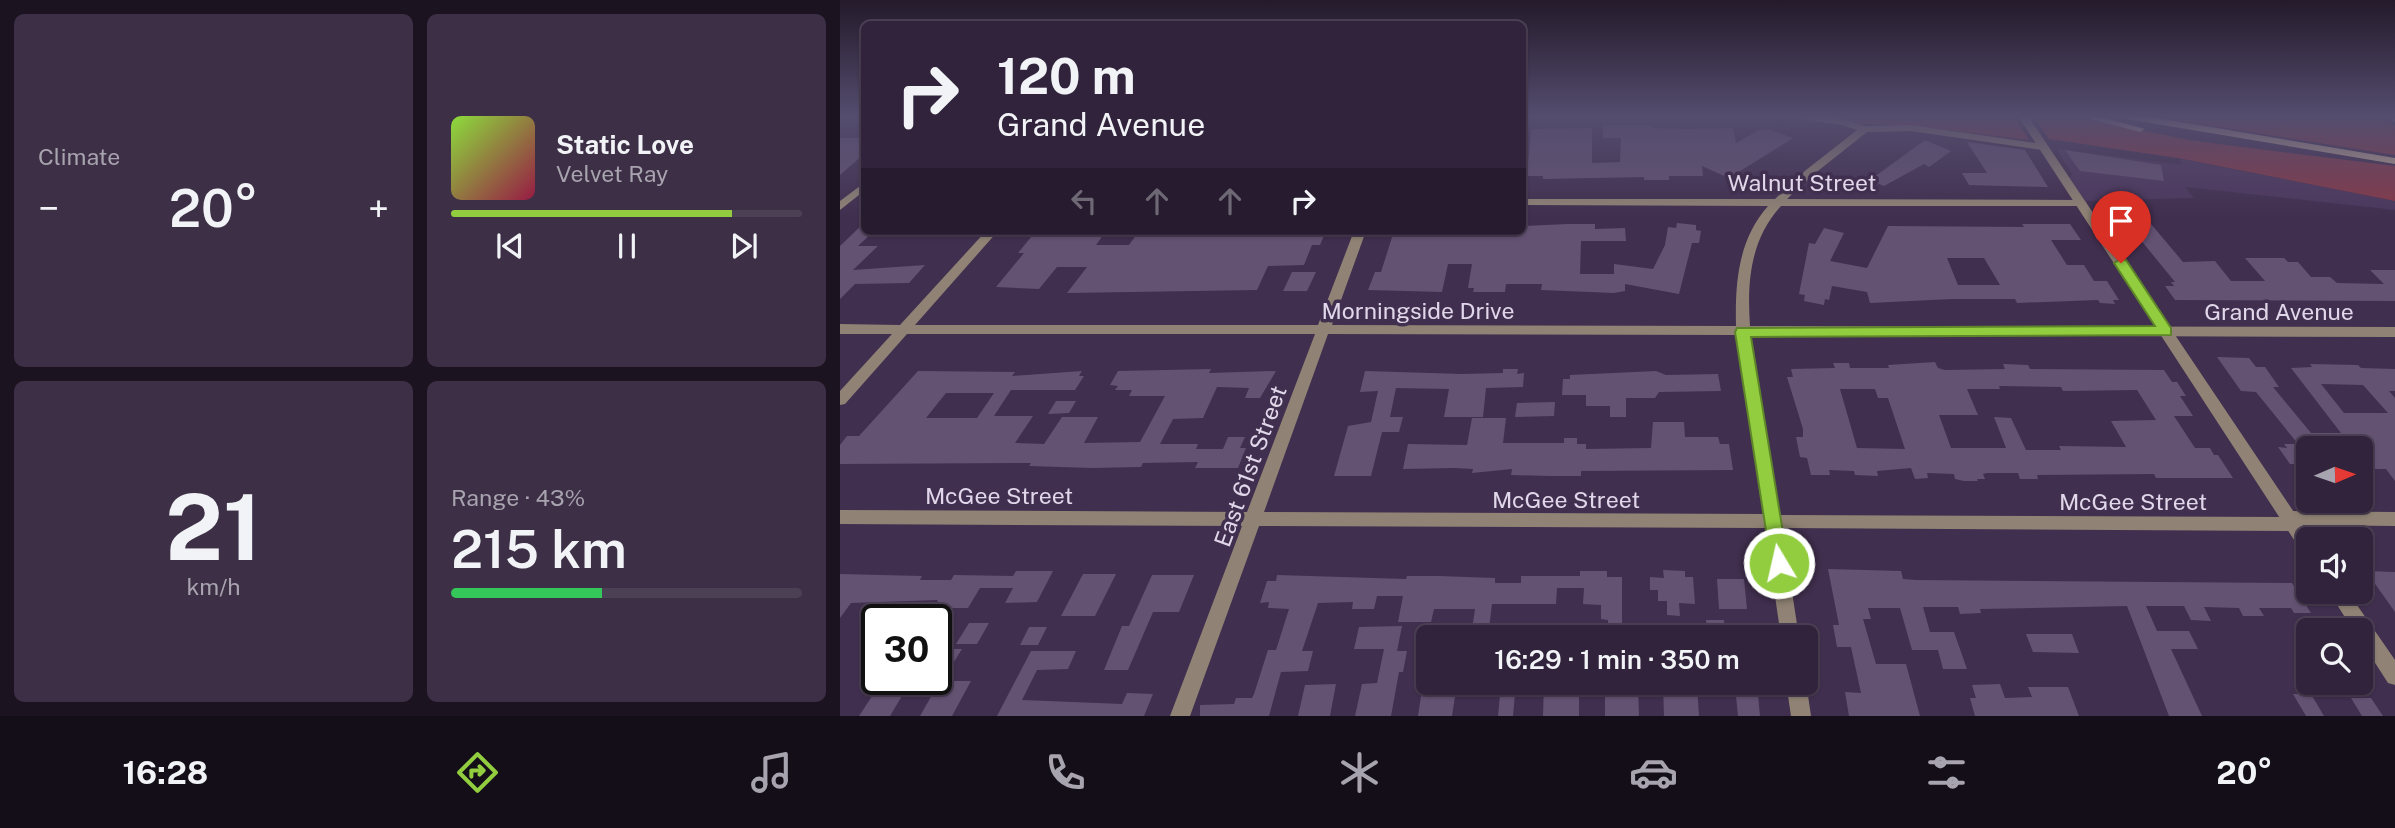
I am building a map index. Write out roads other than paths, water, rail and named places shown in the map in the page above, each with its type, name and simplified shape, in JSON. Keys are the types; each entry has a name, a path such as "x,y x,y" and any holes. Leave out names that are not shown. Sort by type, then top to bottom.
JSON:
{"main road":[{"path":"2315,149 2395,161"}],"street":[{"path":"1788,625 1739,295 1744,259 1758,226 1787,191 1838,149"},
{"path":"2045,149 2296,529"},
{"path":"840,207 861,189"},
{"name":"Walnut Street","path":"1526,201 2081,204"},
{"path":"840,400 988,235"},
{"name":"East 61st Street","path":"1180,716 1359,235"},
{"name":"Morningside Drive","path":"840,330 1743,332"},
{"name":"Grand Avenue","path":"1743,332 2395,332"},
{"name":"McGee Street","path":"840,517 1772,523 2395,519"},
{"path":"2346,604 2395,676"},
{"path":"1798,695 1801,716"}]}
